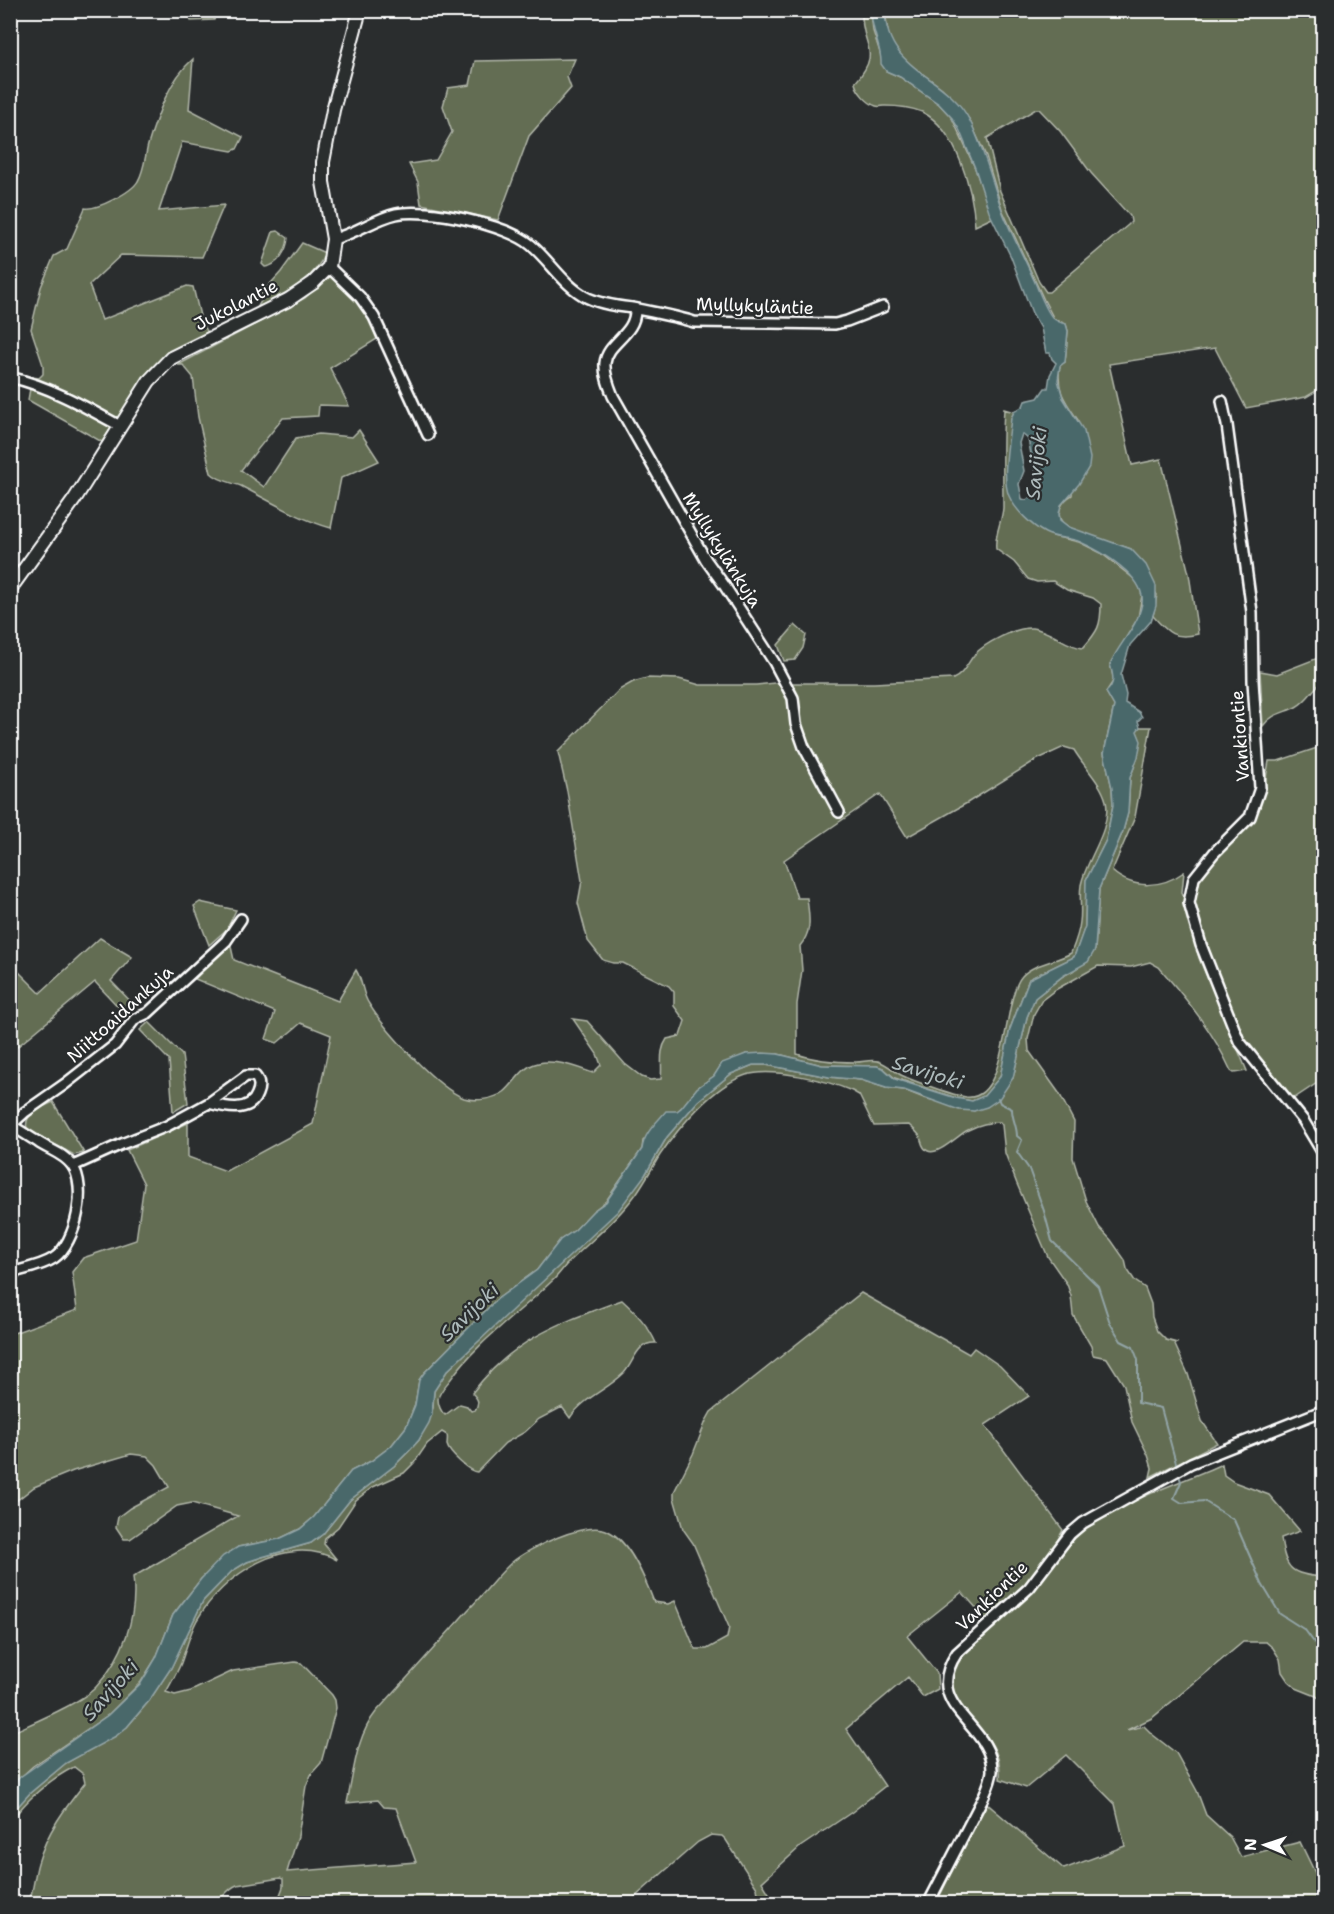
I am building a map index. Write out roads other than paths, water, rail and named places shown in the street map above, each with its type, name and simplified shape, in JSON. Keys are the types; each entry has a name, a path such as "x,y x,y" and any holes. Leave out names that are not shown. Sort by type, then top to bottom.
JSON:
{"street":[{"path":"360,10 333,110 323,162 323,182 333,239 329,267 360,297 374,317 428,435"},
{"name":"Myllykyläntie","path":"333,239 349,235 384,218 412,212 430,213 491,226 530,244 564,279 586,297 597,302 694,322 821,325 847,321 883,307"},
{"name":"Jukolantie","path":"10,589 74,500 149,381 171,358 288,300 313,283 329,267"},
{"name":"Myllykylänkuja","path":"635,309 632,324 608,353 605,363 607,379 613,396 706,560 774,662 793,698 796,724 804,747 839,812"},
{"path":"10,376 36,383 68,396 120,426"},
{"name":"Vankiontie","path":"1222,401 1252,612 1253,681 1260,788 1250,817 1214,853 1194,878 1189,903 1201,945 1239,1041 1303,1120 1323,1155"},
{"name":"Niittoaidankuja","path":"11,1125 24,1112 115,1045 135,1018 148,1012 226,941 241,919"},
{"path":"73,1166 167,1126 209,1103 246,1076 255,1076 259,1081 259,1090 255,1100 245,1106 234,1109 209,1103"},
{"path":"10,1273 55,1258 63,1248 72,1233 77,1217 78,1179 73,1166 64,1157 11,1125"},
{"name":"Vankiontie","path":"928,1904 983,1798 992,1772 985,1746 950,1698 946,1687 946,1676 950,1663 957,1653 1029,1588 1070,1534 1083,1523 1191,1463 1323,1410"}],"water":[{"name":"Savijoki","path":"871,11 885,11 888,32 896,48 906,60 947,92 960,105 970,121 1004,216 1044,304 1053,318 1066,324 1068,331 1065,362 1060,366 1058,380 1063,398 1084,431 1090,458 1089,467 1079,484 1061,505 1060,520 1069,527 1131,549 1146,565 1156,586 1156,606 1151,621 1130,645 1121,675 1126,695 1125,703 1139,712 1142,717 1138,721 1140,727 1137,731 1141,741 1130,778 1128,813 1123,831 1099,889 1095,950 1088,962 1063,976 1035,998 1027,1017 1013,1078 999,1099 987,1107 974,1111 959,1110 904,1090 886,1088 861,1080 829,1077 766,1065 753,1065 731,1074 698,1101 667,1137 645,1175 618,1211 447,1371 434,1391 429,1423 410,1450 394,1466 350,1500 323,1534 311,1543 247,1562 232,1571 203,1601 171,1668 149,1701 127,1727 116,1736 66,1763 30,1793 11,1814 11,1786 20,1777 108,1715 141,1683 156,1658 173,1615 201,1579 223,1556 238,1547 279,1539 300,1529 314,1517 351,1471 371,1461 391,1446 406,1427 415,1405 419,1380 424,1373 496,1300 537,1270 560,1240 575,1230 593,1211 606,1202 642,1149 645,1138 655,1124 666,1111 677,1111 681,1108 697,1088 714,1076 722,1063 746,1054 763,1053 778,1054 822,1065 877,1066 883,1068 895,1079 972,1101 984,1096 1000,1077 1010,1029 1029,979 1074,957 1085,926 1086,880 1106,840 1113,805 1112,788 1104,753 1114,706 1106,692 1113,676 1110,664 1137,620 1142,603 1141,593 1130,575 1110,558 1080,542 1053,536 1040,530 1029,522 1009,496 1006,469 1011,418 1025,401 1038,398 1045,388 1048,388 1050,375 1056,363 1050,353 1046,353 1041,328 1032,313 1011,257 989,212 959,129 939,104 900,77 886,71 881,64","holes":["1022,434 1028,439 1033,464 1043,489 1041,493 1026,500 1022,499 1019,484 1024,471 1019,443"]}],"waterway":[{"path":"998,1098 1000,1103 1012,1109 1017,1136 1022,1140 1017,1152 1029,1169 1052,1241 1098,1286 1110,1323 1121,1341 1133,1347 1138,1360 1138,1403 1161,1408 1176,1463"},
{"path":"1180,1478 1181,1482 1174,1498 1182,1503 1204,1501 1234,1520 1262,1584 1280,1614 1305,1630 1324,1656"}]}
